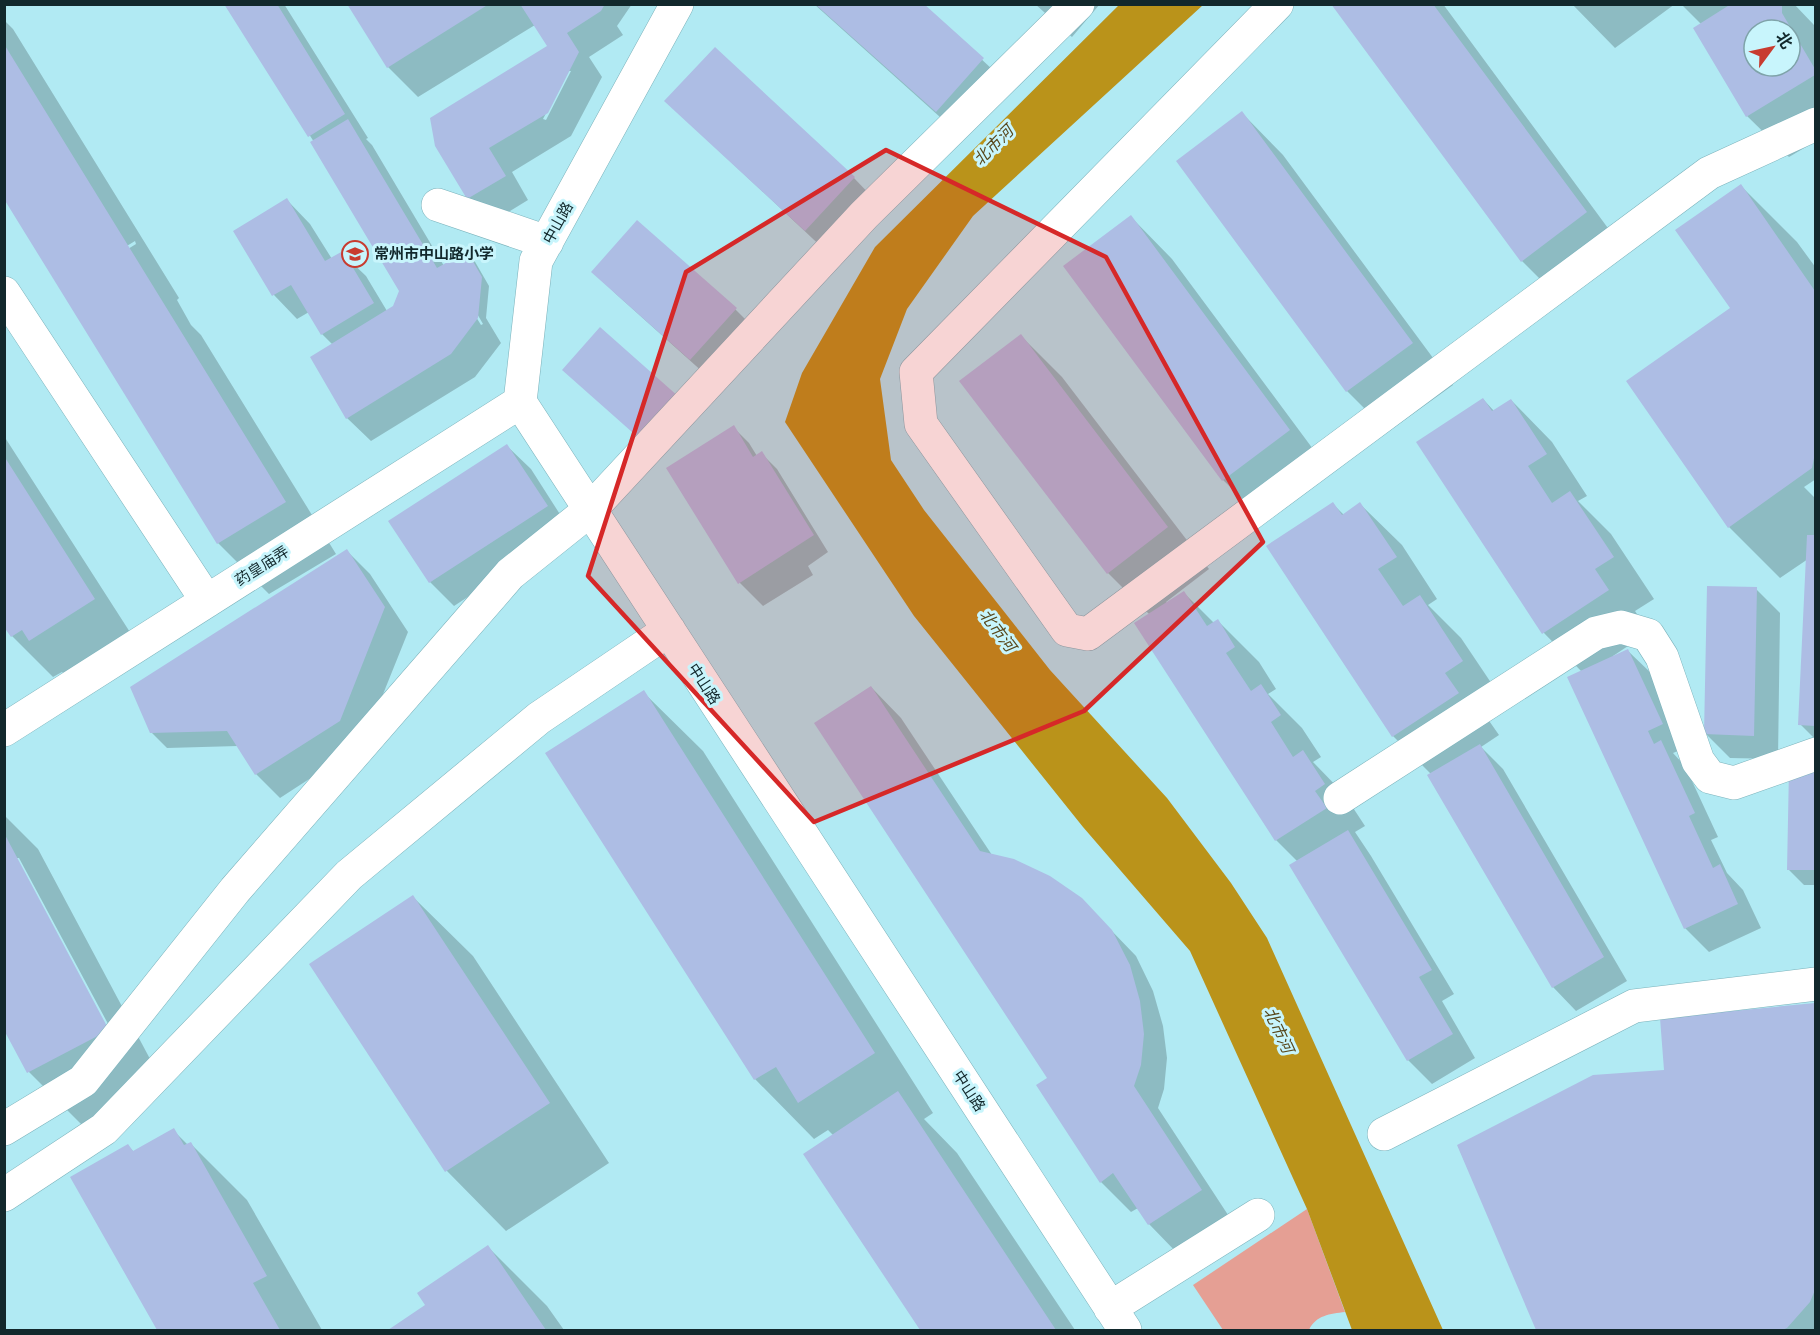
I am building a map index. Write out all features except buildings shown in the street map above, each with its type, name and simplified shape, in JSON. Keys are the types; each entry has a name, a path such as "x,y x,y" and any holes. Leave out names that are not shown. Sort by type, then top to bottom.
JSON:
{"street":[{"name":"中山路","path":"677,4 536,261 520,402 1117,1319"},
{"path":"4,1129 83,1082 236,890 510,574 590,510 864,215 1078,4"},
{"path":"1277,4 916,372 921,424 1066,630 1088,634 1709,173 1815,124"},
{"path":"438,205 547,242"},
{"path":"4,293 207,601"},
{"name":"药皇庙弄","path":"4,729 520,402"},
{"path":"1340,798 1596,633 1622,627 1648,635 1662,657 1698,762 1710,777 1734,783 1815,754"},
{"path":"4,1195 104,1129 349,875 539,718 669,630"},
{"path":"1384,1134 1634,1006 1815,984"},
{"path":"1117,1319 1258,1215"}],"highlighted area":[{"path":"886,150 1106,257 1263,542 1084,711 814,822 588,576 686,272"}],"shaded area":[{"path":"1307,1209 1345,1312 1320,1318 1309,1330 1223,1330 1193,1285"}],"water":[{"name":"北市河","path":"1119,5 1203,5 973,216 907,309 880,379 891,460 924,510 1050,670 1167,798 1231,883 1267,938 1443,1330 1352,1330 1307,1209 1190,951 1083,827 914,616 785,422 802,373 875,247"}],"place":[{"name":"常州市中山路小学","path":"355,254"}]}
